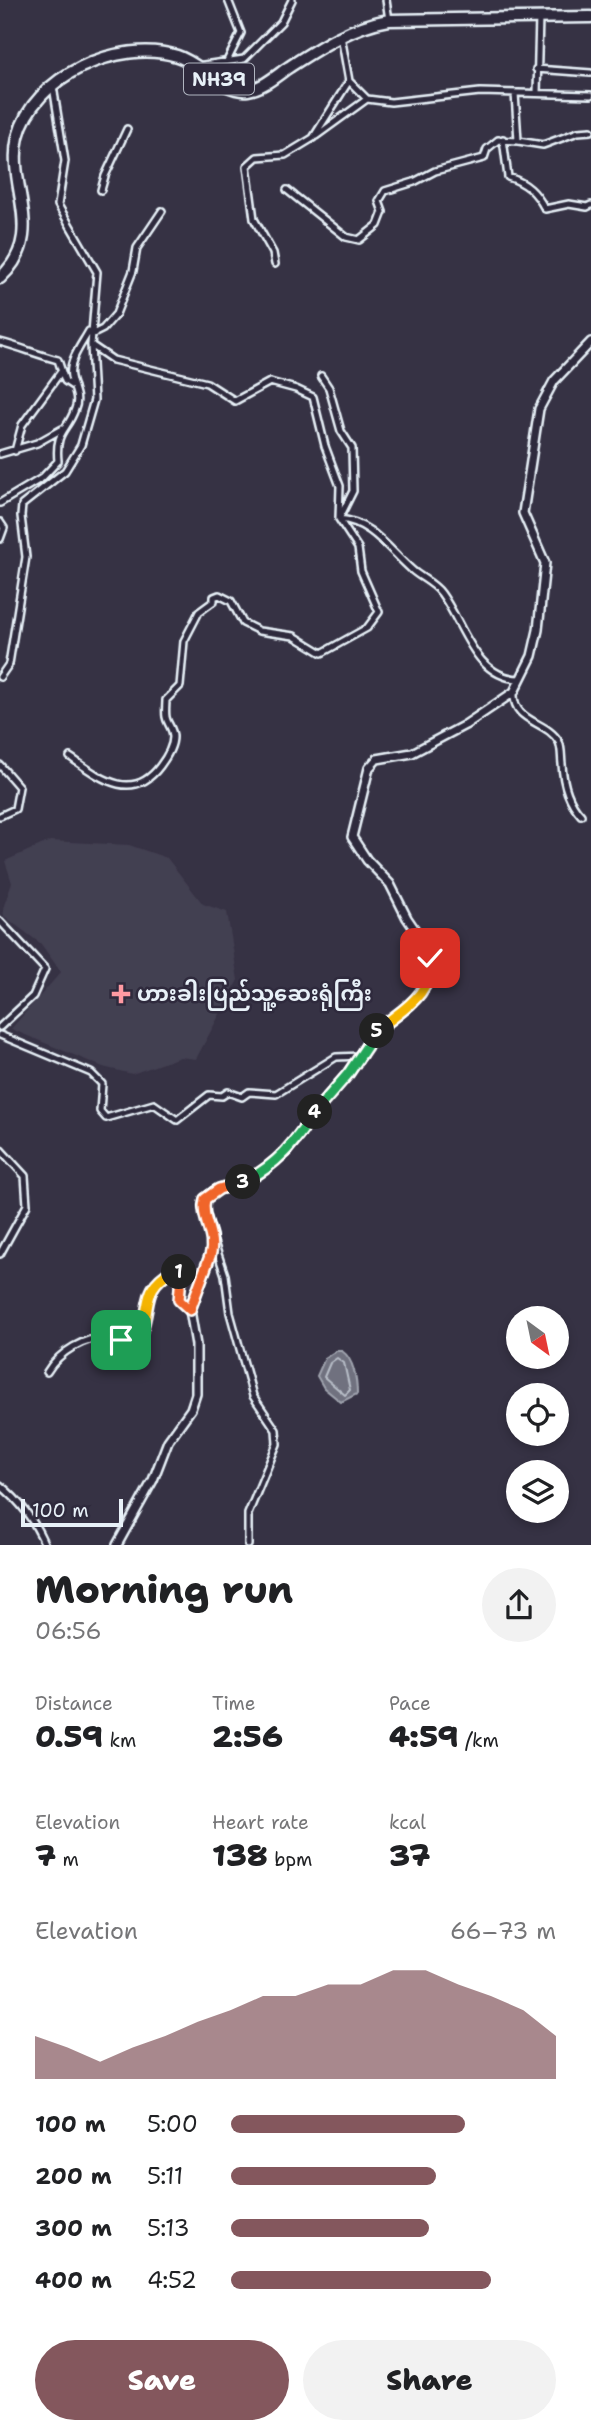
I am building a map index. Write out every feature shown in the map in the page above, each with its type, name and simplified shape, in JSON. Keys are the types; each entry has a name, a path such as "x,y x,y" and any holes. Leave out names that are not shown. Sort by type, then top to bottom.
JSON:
{"highway":[{"name":"NH39","path":"0,278 11,265 24,233 25,212 17,172 17,140 28,112 53,86 88,64 123,53 166,53 197,66 230,87 249,90 364,25 389,20 591,17"}],"street":[{"path":"226,61 241,33 228,0"},
{"path":"197,66 244,59 281,22 292,0"},
{"path":"386,0 389,20"},
{"path":"537,93 539,17"},
{"path":"341,36 349,81 367,99 391,102 480,92 591,95"},
{"path":"536,69 591,73"},
{"path":"313,138 349,81"},
{"path":"0,677 9,664 26,557 22,505 65,471 81,445 94,400 90,345 97,272 58,205 65,161 53,86"},
{"path":"516,93 518,141"},
{"path":"275,264 273,253 254,219 247,166 257,157 285,155 347,117 367,99"},
{"path":"101,190 127,129"},
{"path":"287,190 346,237 359,240 378,225 383,212 379,201 385,191 414,182 435,171 484,158 487,149 503,139 543,145 578,132 591,131"},
{"path":"503,139 508,177 523,182 537,194 545,209 569,204 587,208 591,205"},
{"path":"0,503 51,470 58,461 56,448 62,429 76,409 75,387 70,376 75,355 91,332 103,329 116,314 133,271 137,248 162,211"},
{"path":"0,342 22,346 58,360 65,382 75,387"},
{"path":"581,815 572,805 567,792 561,746 551,729 527,720 513,700 514,692 532,656 538,630 545,563 523,513 539,409 554,381 591,342"},
{"path":"70,757 120,786 134,786 150,779 166,757 173,740 173,730 166,718 166,700 180,686 184,641 199,612 214,601 214,597 219,595 231,601 243,623 259,631 294,636 322,653 366,628 379,612 360,571 358,548 340,519 340,486 325,446 313,397 270,382 235,401 207,383 113,360 90,345"},
{"path":"15,451 22,425 60,373"},
{"path":"321,376 329,388 341,431 352,448 353,492 340,519"},
{"path":"0,454 15,451 62,429"},
{"path":"340,519 353,520 368,528 411,569 441,592 459,626 488,668 507,679 520,680"},
{"path":"0,522 4,528 0,539"},
{"path":"248,1545 248,1514 277,1444 276,1430 253,1396 230,1313 225,1275 203,1206 205,1199 214,1191 242,1183 271,1166 286,1153 318,1106 362,1056 373,1034 421,995 431,972 424,943 407,918 390,884 367,860 352,837 369,768 377,759 412,753 446,736 514,692"},
{"path":"0,765 19,787 15,809 0,816"},
{"path":"0,921 45,969 33,996 0,1027"},
{"path":"0,1035 91,1073 102,1084 100,1111 106,1118 154,1104 177,1120 209,1095 222,1096 228,1092 242,1097 249,1092 276,1094 336,1057 362,1056"},
{"path":"0,1149 25,1176 27,1205 0,1254"},
{"path":"117,1545 153,1480 168,1441 191,1409 196,1394 196,1345 190,1310 212,1251 212,1236"},
{"path":"47,1373 62,1354 82,1342 107,1338 121,1340 141,1333 149,1290 173,1270 180,1272 181,1276 179,1300 190,1310"},
{"path":"0,1485 14,1496 35,1523 45,1545"}],"shaded area":[{"path":"50,841 129,845 167,858 203,904 227,912 238,980 196,1059 180,1057 132,1074 103,1067 11,1029 61,972 41,944 4,916 3,908 12,883 5,861"}],"water":[{"path":"336,1351 342,1351 349,1359 356,1383 357,1394 341,1402 324,1388 317,1376 325,1358"}],"place":[{"name":"ဟားခါးပြည်သူ့ဆေးရုံကြီး","path":"121,994"}],"route":[{"path":"121,1340 141,1333 149,1290 173,1270 180,1272 181,1276 179,1300 190,1310 212,1251 212,1236 203,1206 205,1199 214,1191 242,1183 257,1175 286,1153 318,1106 362,1056 373,1034 421,995 431,972 430,958"}]}
